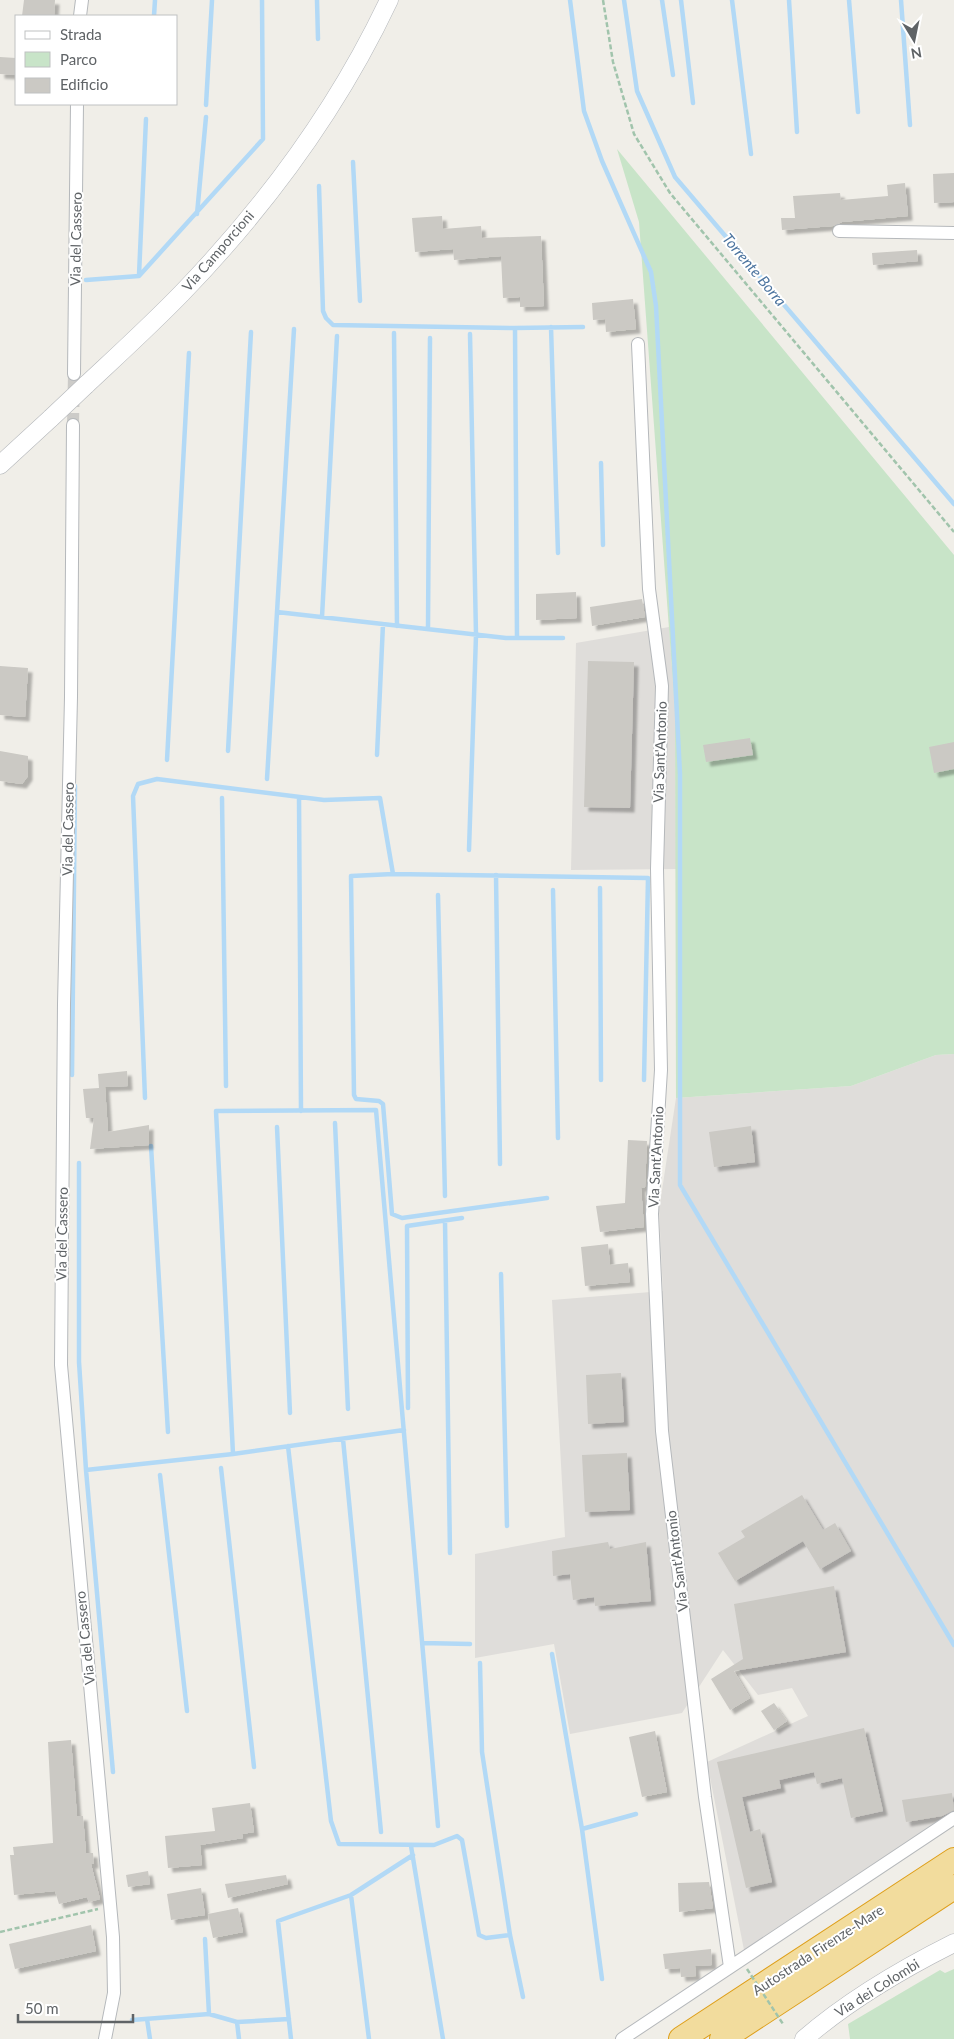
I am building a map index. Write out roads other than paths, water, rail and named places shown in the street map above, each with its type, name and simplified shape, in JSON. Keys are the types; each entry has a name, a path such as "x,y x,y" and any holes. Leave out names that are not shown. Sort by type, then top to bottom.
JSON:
{"highway":[{"name":"Autostrada Firenze-Mare","path":"681,2039 954,1860"},
{"name":"Autostrada Firenze-Mare","path":"722,2039 954,1887"}],"main road":[{"name":"Via Camporcioni","path":"0,465 51,418 80,380 182,293 243,225 316,130 372,36 389,0"},
{"name":"Via dei Colombi","path":"804,2039 836,2012 914,1963 954,1943"}],"street":[{"path":"80,15 82,0"},
{"name":"Via del Cassero","path":"77,105 80,380"},
{"path":"839,232 954,233"},
{"name":"Via Sant'Antonio","path":"638,344 649,589 662,686 657,869 661,1070 652,1214 662,1431 705,1797 730,1967"},
{"name":"Via del Cassero","path":"73,425 71,696 64,1004 60,1365 114,1937 114,1993 105,2039"},
{"path":"622,2039 954,1818"}],"waterway":[{"path":"154,15 155,0"},
{"path":"206,105 212,0"},
{"path":"86,280 139,276 263,139 262,0"},
{"path":"317,0 318,39"},
{"path":"570,0 584,111 602,161 651,272 656,306 680,774 680,1185 954,1645"},
{"name":"Torrente Borra","path":"624,0 637,91 675,177 954,504"},
{"path":"662,0 673,75"},
{"path":"681,0 693,103"},
{"path":"732,0 751,154"},
{"path":"789,0 797,132"},
{"path":"849,0 858,112"},
{"path":"901,0 910,125"},
{"path":"197,214 206,117"},
{"path":"139,275 146,119"},
{"path":"353,162 360,301"},
{"path":"319,186 323,311 326,318 333,325 515,328 583,327"},
{"path":"551,327 558,553"},
{"path":"515,328 517,638"},
{"path":"267,779 294,329"},
{"path":"228,751 251,332"},
{"path":"394,333 397,626"},
{"path":"469,850 476,635 470,334"},
{"path":"322,617 337,336"},
{"path":"428,629 430,338"},
{"path":"167,760 189,353"},
{"path":"601,463 603,545"},
{"path":"277,612 506,638 563,638"},
{"path":"377,755 383,624"},
{"path":"145,1098 133,796 138,784 157,779 324,800 380,798 393,874 648,878 644,1080"},
{"path":"72,1075 75,786"},
{"path":"299,797 301,1111"},
{"path":"222,798 226,1086"},
{"path":"393,874 351,876 354,1095 356,1099 379,1101 383,1104 392,1214 402,1218 547,1198"},
{"path":"496,875 500,1164"},
{"path":"600,888 601,1080"},
{"path":"553,890 558,1138"},
{"path":"438,895 445,1196"},
{"path":"233,1454 216,1111 376,1110 438,1826"},
{"path":"335,1123 348,1409"},
{"path":"277,1127 290,1413"},
{"path":"151,1146 168,1432"},
{"path":"79,1163 79,1362 86,1470 113,1772"},
{"path":"408,1408 407,1226 462,1218"},
{"path":"445,1221 450,1553"},
{"path":"501,1274 507,1526"},
{"path":"86,1470 233,1454 404,1430"},
{"path":"343,1439 381,1832"},
{"path":"288,1446 331,1821 339,1844 434,1845 457,1836 462,1840 479,1935 486,1938 510,1935"},
{"path":"221,1468 254,1767"},
{"path":"160,1475 187,1711"},
{"path":"422,1643 470,1644"},
{"path":"552,1654 582,1829 602,1979"},
{"path":"480,1663 482,1752 510,1935 523,1997"},
{"path":"582,1829 636,1814"},
{"path":"411,1846 443,2039"},
{"path":"291,2039 278,1921 351,1895 413,1855"},
{"path":"351,1895 369,2039"},
{"path":"205,1939 209,2014"},
{"path":"132,2020 209,2014 237,2022 289,2019"},
{"path":"147,2019 150,2039"},
{"path":"237,2022 239,2039"}],"tunnel":[{"path":"73,425 74,374"}]}
